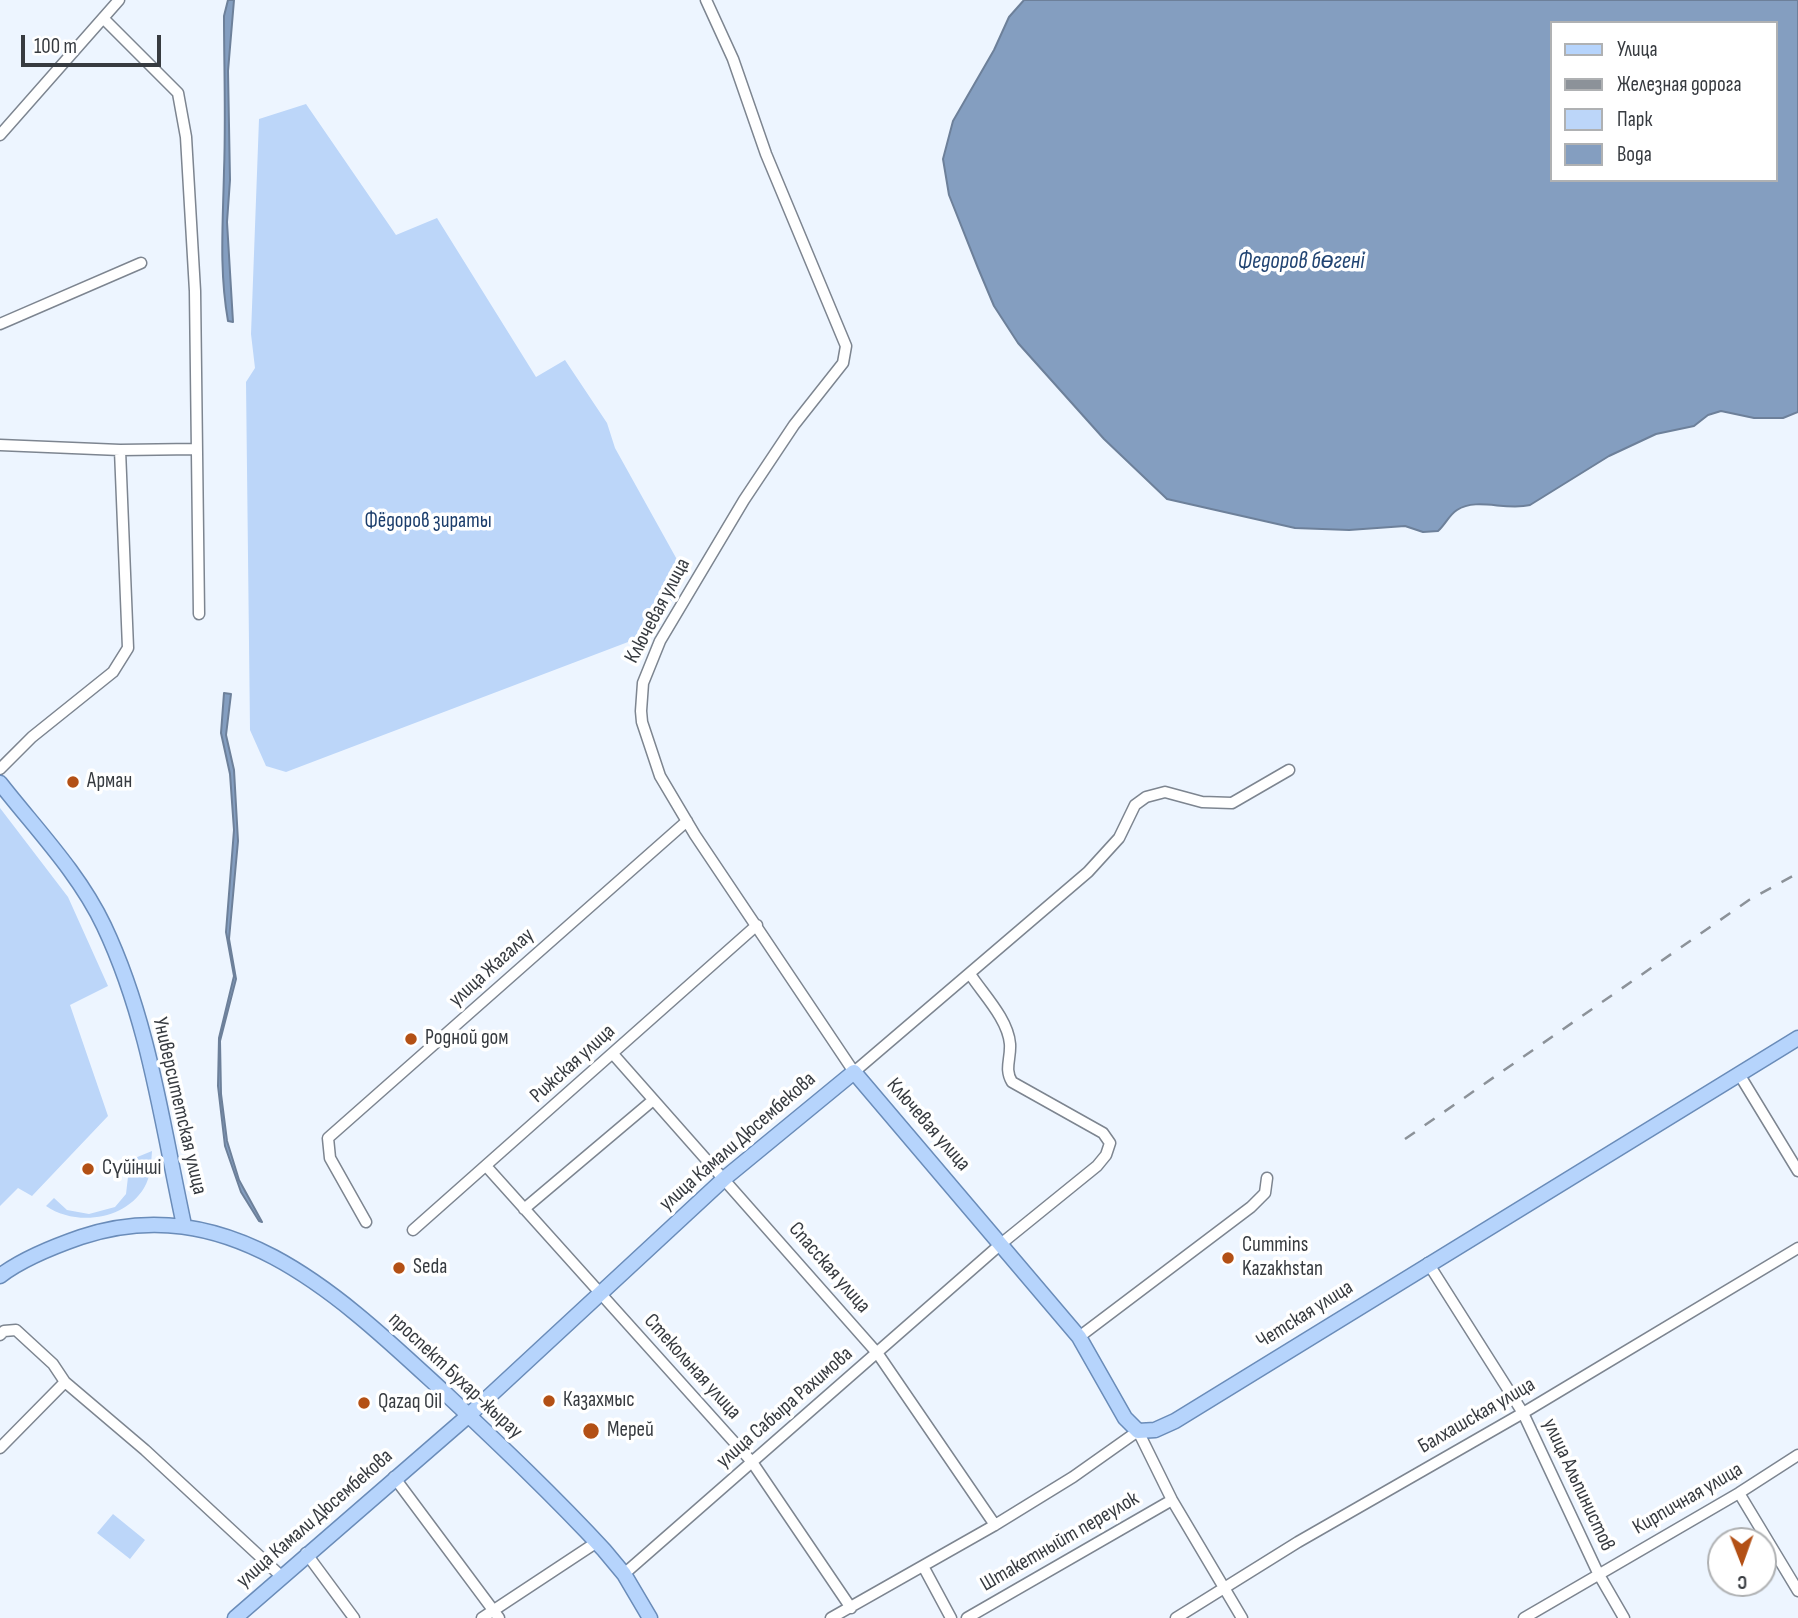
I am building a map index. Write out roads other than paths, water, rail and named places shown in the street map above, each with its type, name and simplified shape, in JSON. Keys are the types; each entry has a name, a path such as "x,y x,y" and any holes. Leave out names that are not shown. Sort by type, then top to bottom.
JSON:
{"main road":[{"name":"Университетская улица","path":"0,783 84,892 103,925 122,969 151,1058 184,1225"},
{"name":"Четская улица","path":"1138,1431 1155,1430 1175,1421 1798,1038"},
{"name":"улица Камали Дюсембекова","path":"235,1618 306,1553 469,1415 725,1178 854,1072"},
{"name":"Ключевая улица","path":"854,1072 1079,1336 1125,1418 1138,1431"},
{"name":"проспект Бухар-жырау","path":"0,1276 61,1244 96,1232 131,1225 184,1225 278,1258 310,1278 396,1347 469,1415 597,1542 624,1574 650,1618"}],"street":[{"path":"0,135 119,0"},
{"name":"Ключевая улица","path":"706,0 733,59 766,154 846,346 843,363 794,425 744,500 660,641 643,683 642,722 660,776 687,821 854,1072"},
{"path":"103,18 178,93 186,136 195,291 199,614"},
{"path":"0,324 141,263"},
{"path":"0,445 120,450 195,449"},
{"path":"0,769 32,737 113,672 128,648 120,450"},
{"name":"улица Камали Дюсембекова","path":"854,1072 1088,872 1119,838 1135,805 1146,797 1165,793 1202,802 1232,803 1289,769"},
{"name":"улица Жагалау","path":"366,1222 330,1158 328,1138 687,821"},
{"name":"Рижская улица","path":"413,1230 757,925"},
{"name":"улица Сабыра Рахимова","path":"624,1574 1002,1243 1097,1166 1106,1155 1110,1143 1091,1124 1024,1092 1012,1082 1007,1073 1010,1043 1003,1024 970,974"},
{"name":"Спасская улица","path":"613,1054 878,1354 995,1525"},
{"path":"1739,1073 1793,1151 1798,1171"},
{"path":"524,1209 652,1101"},
{"name":"Стекольная улица","path":"486,1166 752,1462 851,1608"},
{"path":"1079,1336 1251,1207 1265,1193 1267,1178"},
{"name":"Балхашская улица","path":"1176,1618 1354,1509 1522,1413 1798,1248"},
{"name":"улица Альпинистов","path":"1428,1263 1522,1413 1598,1573 1624,1618"},
{"path":"0,1335 4,1331 16,1330 53,1363 65,1382 145,1450 281,1576"},
{"path":"0,1448 65,1382"},
{"name":"Ключевая улица","path":"1138,1431 1172,1500 1242,1618"},
{"name":"Четская улица","path":"831,1618 995,1525 1073,1477 1138,1431"},
{"name":"Кирпичная улица","path":"1524,1618 1739,1493 1798,1455"},
{"path":"394,1477 496,1614"},
{"path":"1739,1493 1798,1591"},
{"name":"Штакетныйт переулок","path":"967,1618 1172,1500"},
{"path":"481,1618 496,1614 597,1542"},
{"path":"306,1553 354,1618"},
{"path":"923,1566 951,1618"}],"water":[{"path":"228,0 234,0 228,71 230,180 227,222 233,322 228,321 225,302 222,227 224,16"},
{"name":"Федоров бөгені","path":"1024,0 1798,0 1798,412 1783,418 1754,418 1721,411 1708,415 1694,426 1656,434 1609,456 1530,505 1465,506 1454,512 1438,531 1423,532 1405,526 1349,530 1295,528 1167,499 1104,439 1018,343 994,306 949,195 943,159 953,121 994,50 1009,17"},
{"path":"224,693 231,694 226,735 234,770 238,841 229,939 236,979 220,1041 221,1094 227,1141 239,1180 262,1222 241,1192 225,1146 218,1086 219,1038 234,976 226,932 234,830 230,774 221,733"}],"railway":[{"path":"1405,1139 1749,900 1798,873"}],"place":[{"name":"Арман","path":"73,782"},
{"name":"Родной дом","path":"411,1039"},
{"name":"Сүйінші","path":"88,1169"},
{"name":"Cummins Kazakhstan","path":"1228,1258"},
{"name":"Seda","path":"399,1268"},
{"name":"Казахмыс","path":"549,1401"},
{"name":"Qazaq Oil","path":"364,1403"},
{"name":"Мерей","path":"591,1431"}],"park label":[{"name":"Фёдоров зираты","path":"428,522"}]}
